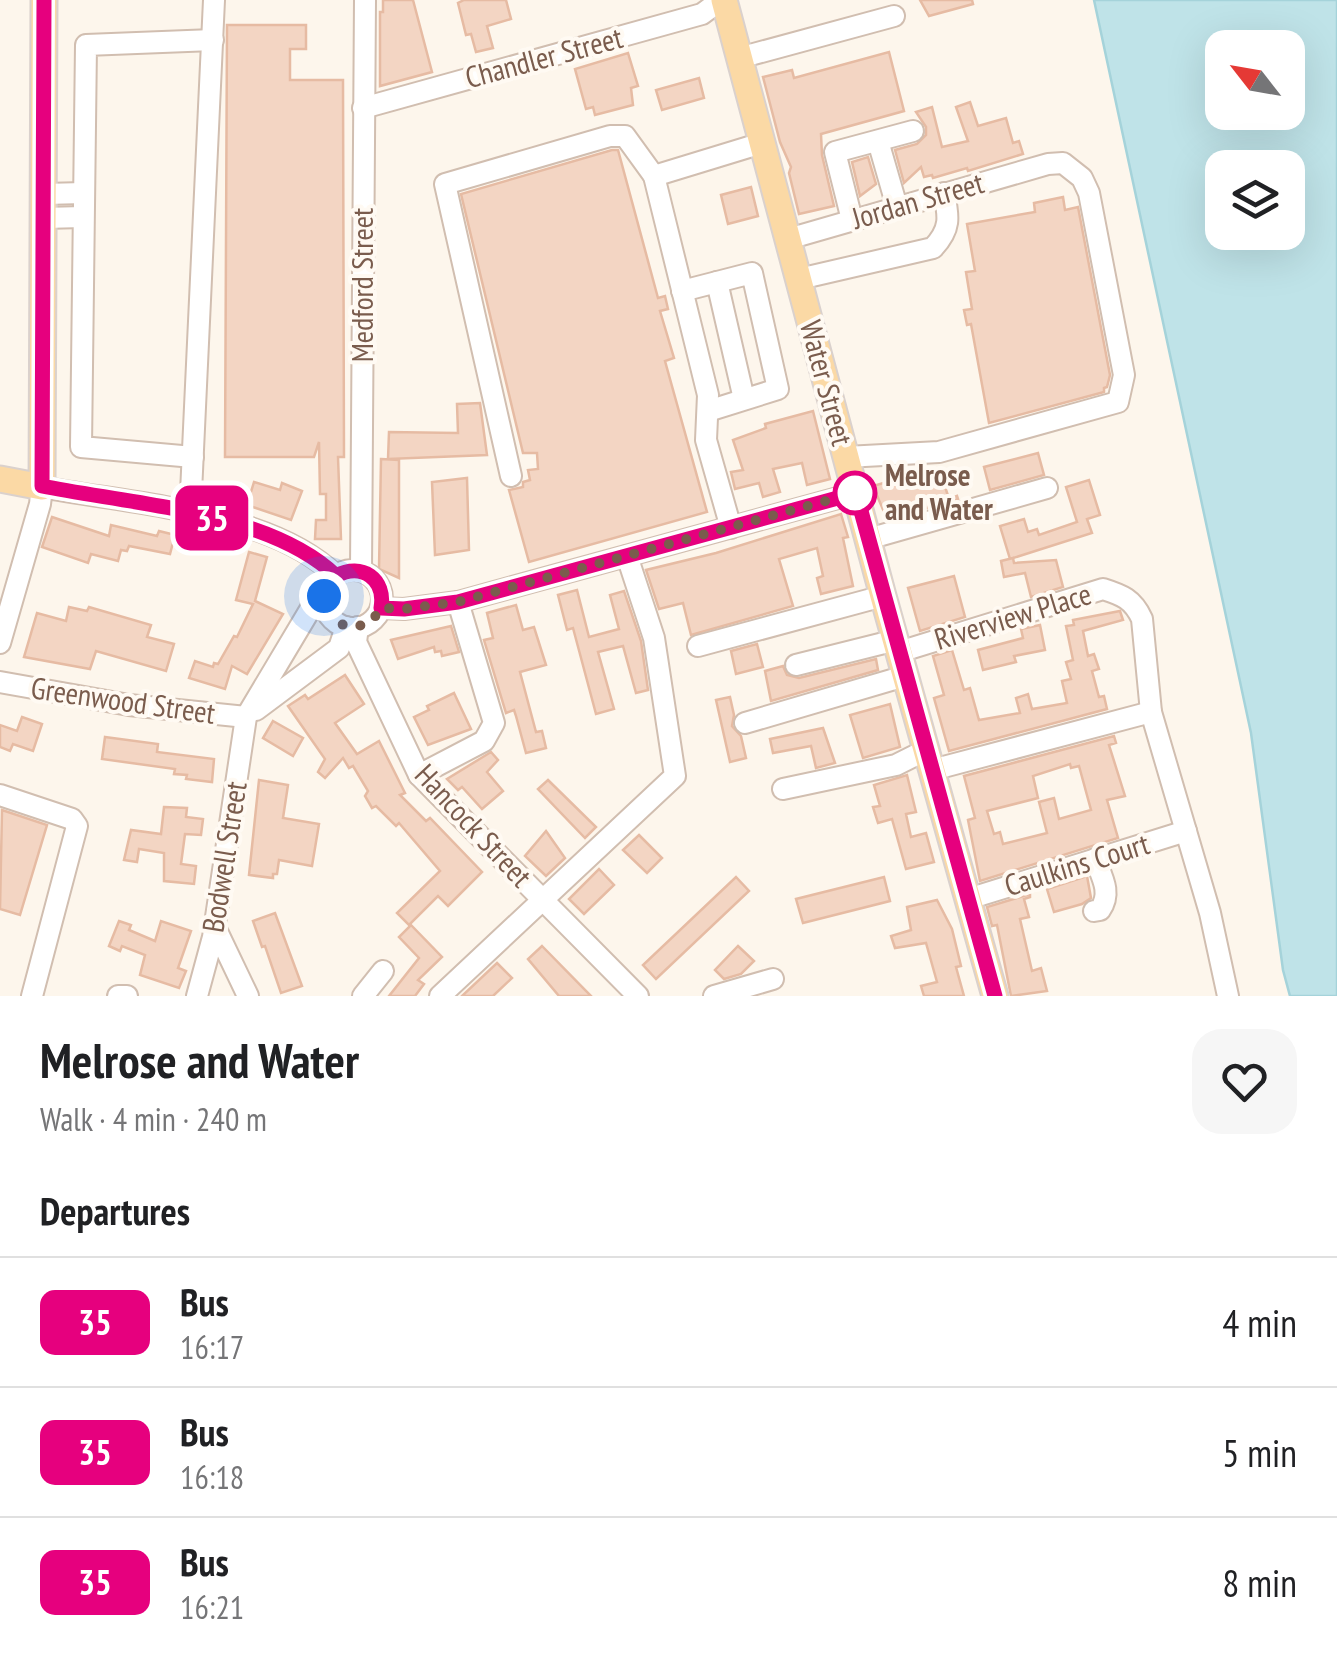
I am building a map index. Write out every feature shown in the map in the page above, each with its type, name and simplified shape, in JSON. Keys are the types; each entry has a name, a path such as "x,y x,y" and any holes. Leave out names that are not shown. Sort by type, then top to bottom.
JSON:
{"main road":[{"path":"0,479 42,486 44,0"},
{"name":"Water Street","path":"722,0 995,996"}],"street":[{"path":"190,514 214,0"},
{"name":"Medford Street","path":"362,570 365,0"},
{"name":"Chandler Street","path":"364,108 702,14 722,0"},
{"path":"739,58 894,16"},
{"path":"192,457 81,447 86,46 214,40"},
{"path":"852,220 835,152 913,132"},
{"path":"511,476 445,184 610,136 625,136 654,176 708,395 706,440 731,528"},
{"path":"878,141 897,207"},
{"path":"654,176 762,143"},
{"name":"Jordan Street","path":"788,240 1048,164 1063,162 1082,178 1089,192 1124,374 1118,402 939,452 846,457"},
{"path":"44,206 84,193"},
{"path":"798,280 933,248 950,222 944,193"},
{"path":"44,206 83,217"},
{"path":"682,291 752,273 778,388 708,410"},
{"path":"717,282 744,399"},
{"path":"0,643 42,486 245,525 300,548 336,576"},
{"path":"868,539 1046,488"},
{"path":"381,608 458,602 856,493"},
{"path":"440,996 676,776 654,638 627,556"},
{"path":"351,569 362,570 381,590 381,608 370,622 352,627 330,617 324,596 336,576 351,569"},
{"name":"Riverview Place","path":"900,656 1103,588 1126,596 1136,605 1142,618 1151,712 1210,913 1228,996"},
{"name":"Bodwell Street","path":"197,996 214,927 246,716 314,603 324,596"},
{"path":"698,646 883,596"},
{"path":"419,775 484,741 494,723 458,602"},
{"path":"246,716 339,648 352,627"},
{"name":"Hancock Street","path":"352,627 357,646 419,775 638,996"},
{"path":"796,664 900,656"},
{"path":"745,723 900,656"},
{"name":"Greenwood Street","path":"0,682 129,705 246,716"},
{"path":"783,789 1151,712"},
{"path":"0,795 72,818 77,826 32,996"},
{"name":"Caulkins Court","path":"968,899 1186,831"},
{"path":"1094,911 1106,902 1106,888 1095,860"},
{"path":"214,927 248,996"},
{"path":"364,996 383,972"},
{"path":"714,996 773,979"},
{"path":"118,996 127,996"}],"water":[{"path":"1094,0 1337,0 1337,996 1290,996 1283,970 1251,733"}],"building":[{"path":"383,0 413,0 432,72 380,86"},
{"path":"506,0 511,19 487,26 493,48 476,52 471,34 466,35 458,3"},
{"path":"920,0 972,0 973,4 929,16"},
{"path":"227,25 306,25 306,49 290,49 290,80 343,80 344,457 338,457 341,539 315,539 316,520 326,520 326,494 320,494 319,442 314,457 225,457"},
{"path":"889,52 904,111 821,134 834,206 799,214 791,167 780,142 763,77 792,70 794,78"},
{"path":"628,53 638,86 631,88 633,105 595,115 593,107 586,109 575,69"},
{"path":"699,78 704,98 662,110 656,90"},
{"path":"970,102 978,126 1006,118 1013,143 1019,141 1023,154 933,178 924,177 921,167 904,183 895,150 917,144 926,135 926,127 916,112 932,107 942,147 968,141 956,107"},
{"path":"618,150 658,298 665,296 668,309 660,311 674,358 665,361 707,512 529,562 509,490 523,487 523,482 530,480 528,470 538,469 537,453 523,453 461,194"},
{"path":"868,157 876,184 860,196 852,162"},
{"path":"751,187 758,216 728,224 721,195"},
{"path":"1063,197 1065,210 1078,207 1110,375 1107,387 1104,392 989,423 971,324 967,325 964,310 972,309 966,272 975,271 967,224 1035,212 1034,203"},
{"path":"480,403 487,455 388,459 389,432 458,433 457,404"},
{"path":"813,411 830,479 807,485 802,463 773,469 780,492 763,497 759,483 735,489 731,472 743,470 733,440 766,428 765,424"},
{"path":"1038,453 1044,475 990,490 984,467"},
{"path":"381,459 399,460 399,578 379,569"},
{"path":"940,471 949,499 958,499 887,519 873,486 917,473 918,478"},
{"path":"467,478 469,550 435,555 432,482"},
{"path":"1089,480 1100,515 1087,519 1092,533 1010,559 1000,526 1024,519 1028,532 1037,529 1039,535 1077,522 1066,487"},
{"path":"254,482 280,490 282,483 302,491 291,520 247,505"},
{"path":"841,514 848,537 843,538 853,586 821,594 817,578 823,576 817,548 779,559 793,606 691,635 683,603 659,609 646,570"},
{"path":"52,517 109,536 111,525 157,536 159,531 175,535 170,554 129,546 127,551 121,550 118,561 91,554 88,563 42,547"},
{"path":"249,552 267,557 255,601 283,614 247,674 232,666 225,689 189,678 195,661 213,667 218,664 253,604 236,600"},
{"path":"1013,558 1014,563 1056,560 1063,587 1031,597 1025,573 1004,577 1001,561"},
{"path":"954,576 965,617 920,631 908,588"},
{"path":"577,590 589,637 619,629 610,595 624,591 641,641 648,690 636,693 623,646 598,652 614,709 596,714 573,628 567,630 558,595"},
{"path":"516,605 523,630 534,627 546,665 520,672 536,732 542,731 546,748 526,753 514,710 506,713 484,640 493,638 487,613"},
{"path":"69,607 87,611 89,607 151,625 147,637 174,644 166,671 96,651 90,669 24,657 37,613 66,621"},
{"path":"1120,611 1123,620 1083,631 1088,656 1094,654 1099,669 1092,671 1099,697 1104,696 1107,709 949,751 934,698 944,695 933,656 952,650 964,690 970,688 979,720 1020,713 1016,698 1028,694 1032,709 1067,703 1062,681 1071,679 1066,662 1073,660 1066,626 1074,625 1073,620"},
{"path":"1040,625 1045,650 1014,656 1016,662 983,670 978,650 1023,638 1021,629"},
{"path":"451,626 459,652 442,656 434,647 398,659 391,640"},
{"path":"757,644 763,667 736,674 731,651"},
{"path":"876,659 878,670 771,701 765,671 783,666 787,675 799,678"},
{"path":"345,675 364,704 335,723 357,754 379,741 405,793 400,795 426,821 430,818 482,872 448,906 438,896 409,925 397,913 440,871 399,823 396,826 376,806 372,808 365,796 368,791 353,766 349,768 343,758 325,778 318,772 325,759 288,706 305,695 308,699"},
{"path":"454,693 471,729 428,745 414,717"},
{"path":"730,697 732,726 741,736 746,758 730,762 716,700"},
{"path":"890,704 900,747 863,758 850,715"},
{"path":"22,717 42,724 33,751 13,744 10,751 0,747 0,725 17,731"},
{"path":"273,721 303,738 293,756 263,738"},
{"path":"823,728 835,763 816,768 811,746 773,753 770,739"},
{"path":"1114,736 1116,743 1109,745 1125,796 1107,800 1118,838 980,881 968,820 975,818 964,776","holes":["1070,764 1071,768 1079,766 1091,810 1059,819 1054,798 1039,802 1047,833 1003,844 1000,832 994,834 987,811 1038,798 1033,776"]},
{"path":"105,737 158,744 157,752 214,759 212,782 186,779 187,775 174,774 175,769 102,759"},
{"path":"491,752 498,760 487,772 503,791 482,809 462,787 458,790 447,779"},
{"path":"907,775 916,812 906,814 911,837 926,833 934,862 906,869 892,819 878,823 873,807 880,806 874,785"},
{"path":"259,780 288,785 283,818 319,824 312,866 279,860 273,878 249,875"},
{"path":"548,780 596,827 585,838 538,789"},
{"path":"164,807 187,808 186,817 203,819 201,835 185,834 181,864 196,866 194,884 164,881 164,853 139,849 137,862 124,860 131,830 161,834"},
{"path":"2,810 47,825 20,915 0,909"},
{"path":"546,831 565,858 546,876 525,856"},
{"path":"639,835 662,858 647,873 623,850"},
{"path":"599,869 614,885 584,914 569,899"},
{"path":"1087,876 1091,898 1054,912 1047,889"},
{"path":"736,877 749,891 656,979 643,965"},
{"path":"884,877 890,901 803,923 796,899"},
{"path":"1030,894 1024,899 1029,917 1020,919 1032,971 1041,968 1047,991 1011,996 997,925 992,926 987,907"},
{"path":"937,900 952,929 964,996 924,996 921,986 937,982 926,943 895,948 891,936 911,930 907,907"},
{"path":"275,913 302,986 281,993 253,921"},
{"path":"119,921 131,925 129,930 155,941 161,921 191,931 178,968 186,971 179,988 140,975 145,955 122,946 120,951 109,946"},
{"path":"411,925 442,957 418,980 424,984 415,996 389,996 419,958 399,937"},
{"path":"542,946 591,996 559,996 528,959"},
{"path":"738,946 754,961 741,974 724,979 715,970"},
{"path":"497,963 512,978 493,996 462,996"}],"bus line":[{"name":"35","path":"44,0 42,486 245,525 300,548 336,576 351,569 362,570 377,582 381,608 404,609 458,602 856,493 995,996"}],"place":[{"name":"Melrose and Water","path":"855,493"}],"route":[{"path":"324,596 330,617 338,624 358,628 370,622 381,608 458,602 855,493"}]}
